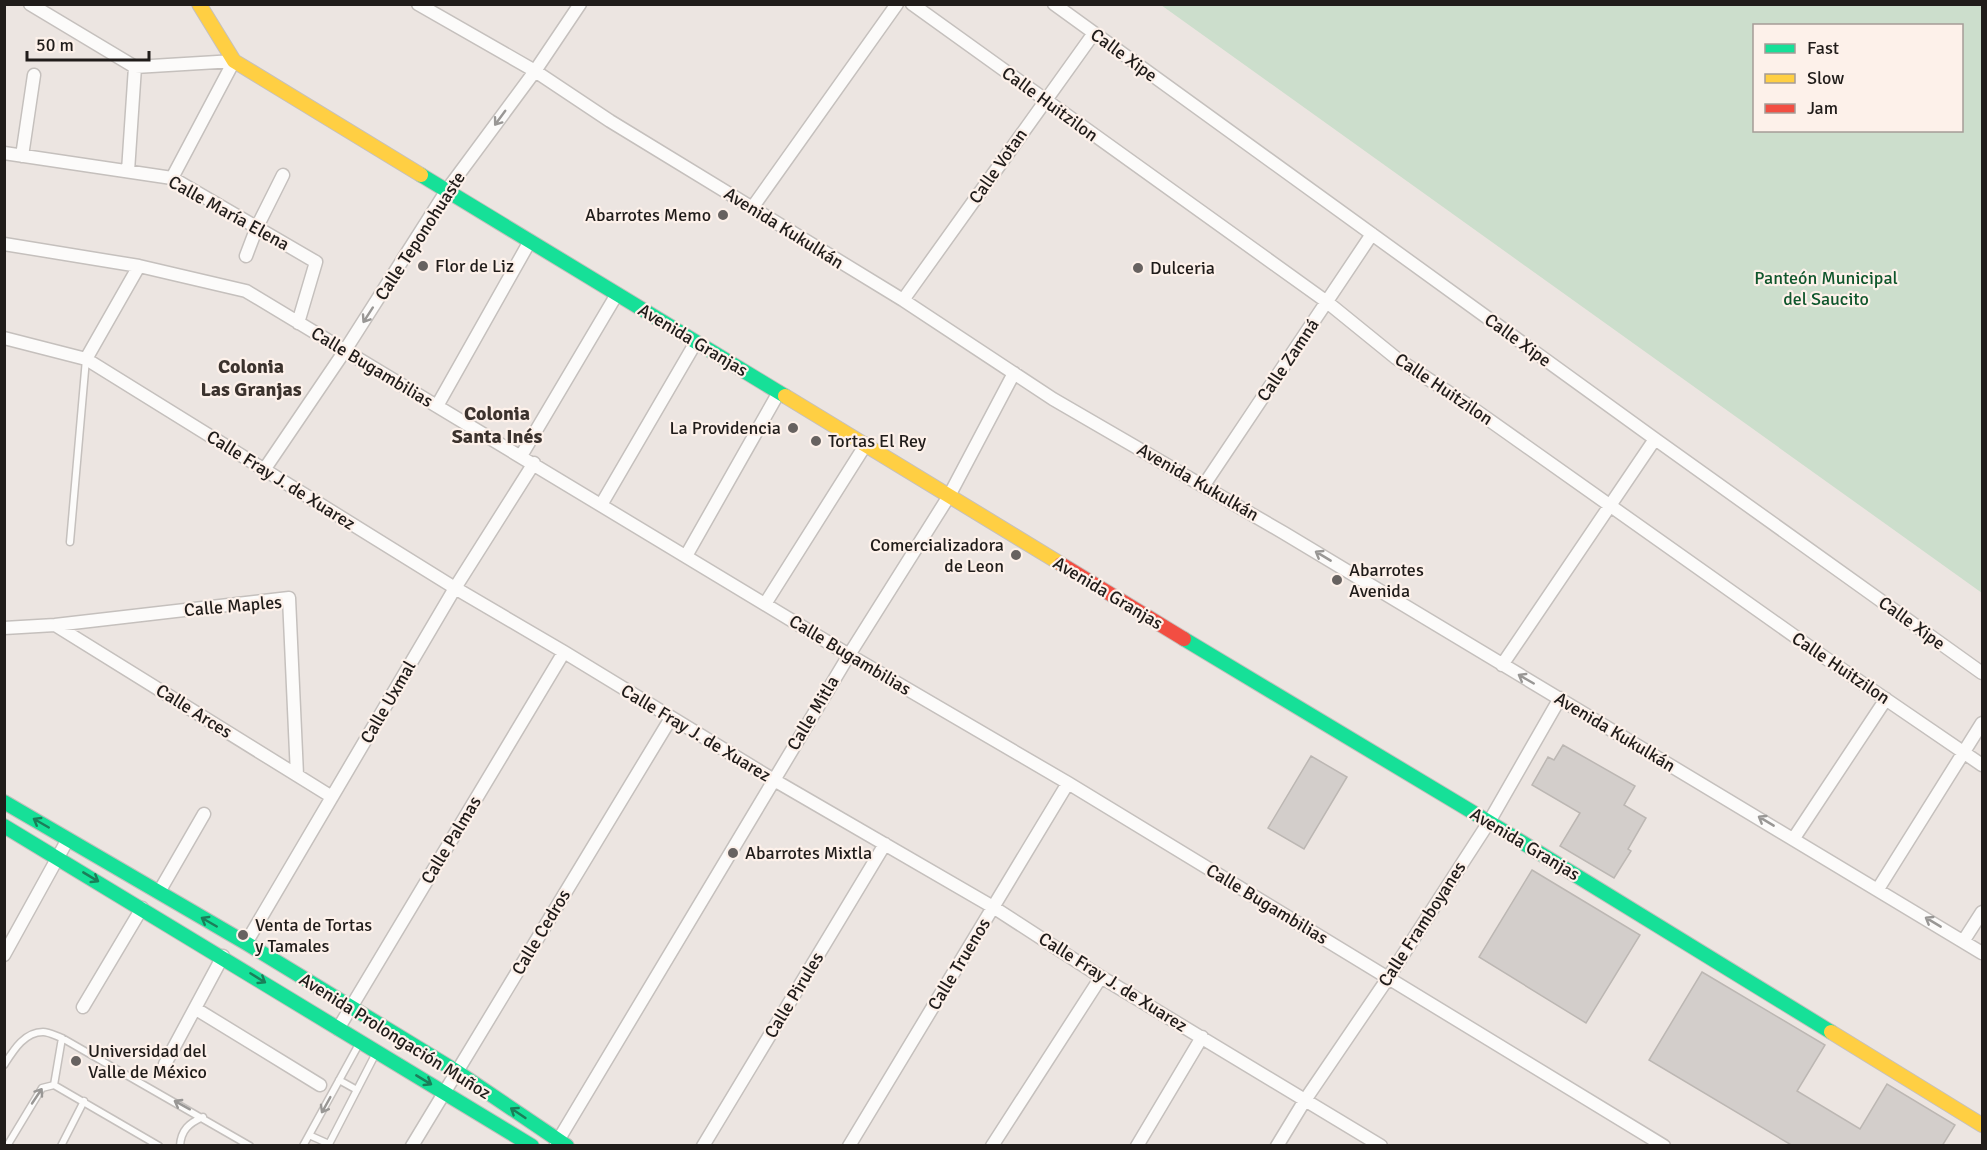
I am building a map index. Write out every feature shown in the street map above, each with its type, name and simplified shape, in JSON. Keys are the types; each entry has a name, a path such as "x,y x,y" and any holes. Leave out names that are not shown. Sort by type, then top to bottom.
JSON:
{"street":[{"path":"30,4 135,67 234,61"},
{"path":"199,4 234,61"},
{"name":"Avenida Kukulkán","path":"418,4 535,71 610,121 903,300 1053,399 1204,485 1983,953"},
{"name":"Calle Teponohuaste","path":"264,471 344,352 447,190 535,71 580,4"},
{"path":"752,208 897,4"},
{"name":"Calle Huitzilon","path":"912,4 1327,302 1396,358 1468,405 1609,506 1983,765"},
{"name":"Calle Xipe","path":"1054,4 1655,440 1983,674"},
{"name":"Calle Votan","path":"903,300 1094,33"},
{"path":"172,178 234,61"},
{"name":"Avenida Granjas","path":"234,61 1489,822 1983,1125"},
{"path":"128,171 135,67"},
{"path":"22,156 34,75"},
{"name":"Calle María Elena","path":"4,153 172,178 257,227 316,262 298,323"},
{"path":"246,256 282,175"},
{"name":"Calle Zamná","path":"1204,485 1372,234"},
{"path":"437,406 530,241"},
{"name":"Calle Bugambilias","path":"4,243 139,266 246,291 849,655 1068,783 1664,1146"},
{"path":"86,359 139,266"},
{"path":"521,456 617,294"},
{"name":"Calle Fray J. de Xuarez","path":"4,338 86,359 455,588 774,780 993,907 1101,977 1381,1146"},
{"path":"601,505 696,342"},
{"name":"Calle Mitla","path":"560,1144 849,655 949,496 1014,373"},
{"path":"686,556 779,392"},
{"path":"1502,665 1655,440"},
{"path":"765,604 866,444"},
{"name":"Calle Uxmal","path":"246,943 455,588 534,463"},
{"name":"Calle Maples","path":"4,628 55,625 289,598 297,775"},
{"name":"Calle Arces","path":"55,625 332,797"},
{"name":"Calle Palmas","path":"338,1029 564,652"},
{"name":"Calle Framboyanes","path":"1277,1146 1489,822 1560,698"},
{"path":"1794,838 1886,699"},
{"name":"Calle Cedros","path":"412,1146 671,718"},
{"path":"1878,889 1983,723"},
{"name":"Calle Truenos","path":"849,1146 1068,783"},
{"name":"Avenida Prolongación Muñoz","path":"4,801 246,943 456,1071 560,1144"},
{"path":"159,892 204,814"},
{"name":"Avenida Prolongación Muñoz","path":"4,826 223,956 338,1029 532,1146"},
{"path":"4,955 68,839"},
{"name":"Calle Pirules","path":"703,1146 885,844"},
{"path":"84,1007 142,908"},
{"path":"1964,940 1983,912"},
{"path":"165,1064 223,956"},
{"path":"992,1146 1101,977"},
{"path":"196,1010 320,1085"},
{"path":"1137,1146 1202,1038"}],"lane":[{"path":"70,542 86,359"},
{"path":"4,1065 15,1048 29,1035 44,1032 62,1038 250,1146"},
{"path":"54,1085 62,1038"},
{"path":"303,1146 360,1042"},
{"path":"309,1135 328,1145 377,1052"},
{"path":"339,1080 357,1090"},
{"path":"7,1146 42,1088 54,1085 159,1146"},
{"path":"61,1146 84,1101"},
{"path":"180,1146 182,1133 190,1123 203,1117"}],"green space":[{"name":"Panteón Municipal del Saucito","path":"1161,5 1982,5 1982,593"}],"building":[{"path":"1563,745 1635,786 1624,805 1646,818 1628,849 1631,851 1614,878 1560,846 1580,813 1532,785 1548,757 1554,760"},
{"path":"1311,756 1347,777 1304,849 1268,828"},
{"path":"1532,870 1640,935 1586,1023 1479,957"},
{"path":"1702,972 1825,1045 1797,1091 1860,1129 1887,1084 1955,1125 1942,1146 1793,1146 1649,1060"}],"traffic: fast":[{"path":"421,175 785,396"},
{"path":"1184,639 1489,822 1831,1032"},
{"path":"4,802 246,943 456,1071 567,1146"},
{"path":"4,826 532,1146"}],"traffic: slow":[{"path":"199,4 234,61 421,175"},
{"path":"785,396 1061,564"},
{"path":"1831,1032 1982,1125"}],"traffic: jam":[{"path":"1061,564 1184,639"}],"place":[{"name":"Abarrotes Memo","path":"723,215"},
{"name":"Flor de Liz","path":"423,266"},
{"name":"Dulceria","path":"1138,268"},
{"name":"La Providencia","path":"793,428"},
{"name":"Tortas El Rey","path":"816,441"},
{"name":"Comercializadora de Leon","path":"1016,555"},
{"name":"Abarrotes Avenida","path":"1337,580"},
{"name":"Abarrotes Mixtla","path":"733,853"},
{"name":"Venta de Tortas y Tamales","path":"243,935"},
{"name":"Universidad del Valle de México","path":"76,1061"}],"district":[{"name":"Colonia Las Granjas","path":"251,378"},
{"name":"Colonia Santa Inés","path":"497,424"}]}
